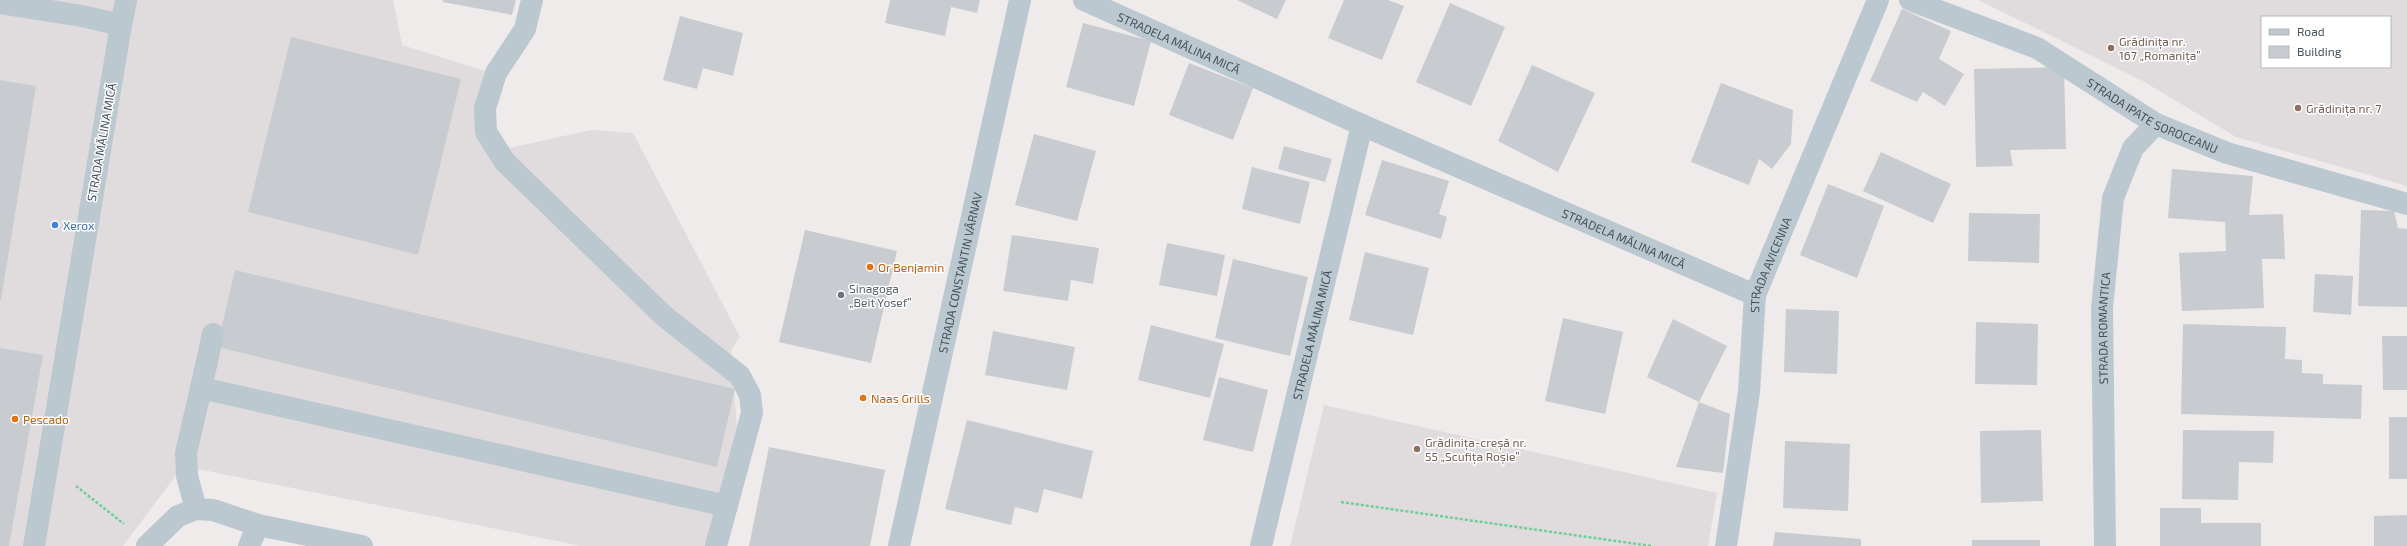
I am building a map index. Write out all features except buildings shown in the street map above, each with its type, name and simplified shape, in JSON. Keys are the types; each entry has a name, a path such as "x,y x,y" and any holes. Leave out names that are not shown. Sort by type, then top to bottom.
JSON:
{"street":[{"name":"STRADA MĂLINA MICĂ","path":"34,546 126,0"},
{"path":"532,0 525,29 496,73 485,108 486,132 505,162 664,316 740,376 750,395 752,413 716,546"},
{"name":"STRADA CONSTANTIN VÂRNAV","path":"899,546 1020,0"},
{"name":"STRADELA MĂLINA MICĂ","path":"1084,0 1362,125 1755,295"},
{"name":"STRADA AVICENNA","path":"1726,546 1750,392 1755,295 1878,0"},
{"name":"STRADA IPATE SOROCEANU","path":"1910,0 2038,48 2156,124 2227,153 2407,204"},
{"path":"0,3 82,16 121,25"},
{"name":"STRADA ROMANTICA","path":"2105,546 2102,308 2113,198 2133,148 2156,124"},
{"name":"STRADELA MĂLINA MICĂ","path":"1261,546 1362,125"},
{"path":"196,509 187,476 186,453 213,334"},
{"path":"201,388 727,506"},
{"path":"147,545 178,516 196,509 213,510 258,525 362,546"},
{"path":"249,546 258,525"}],"path":[{"path":"47,464 147,545"},
{"path":"1341,502 1651,546"}],"shaded area":[{"path":"0,0 393,0 402,45 488,72 475,136 509,148 591,130 633,133 740,337 731,350 737,427 706,546 581,546 183,466 123,546 0,546"},
{"name":"Grădinița nr. 7","path":"1978,0 2407,0 2407,186 2236,137 2141,80"},
{"name":"Grădinița-creșă nr. 55 „Scufița Roșie”","path":"1324,405 1717,493 1708,546 1290,546"}],"place":[{"name":"Grădinița nr. 167 „Romanița”","path":"2111,48"},
{"name":"Grădinița nr. 7","path":"2298,108"},
{"name":"Xerox","path":"55,225"},
{"name":"Or Benjamin","path":"870,267"},
{"name":"Sinagoga „Beit Yosef”","path":"841,295"},
{"name":"Naas Grills","path":"863,398"},
{"name":"Pescado","path":"15,419"},
{"name":"Grădinița-creșă nr. 55 „Scufița Roșie”","path":"1417,449"}]}
